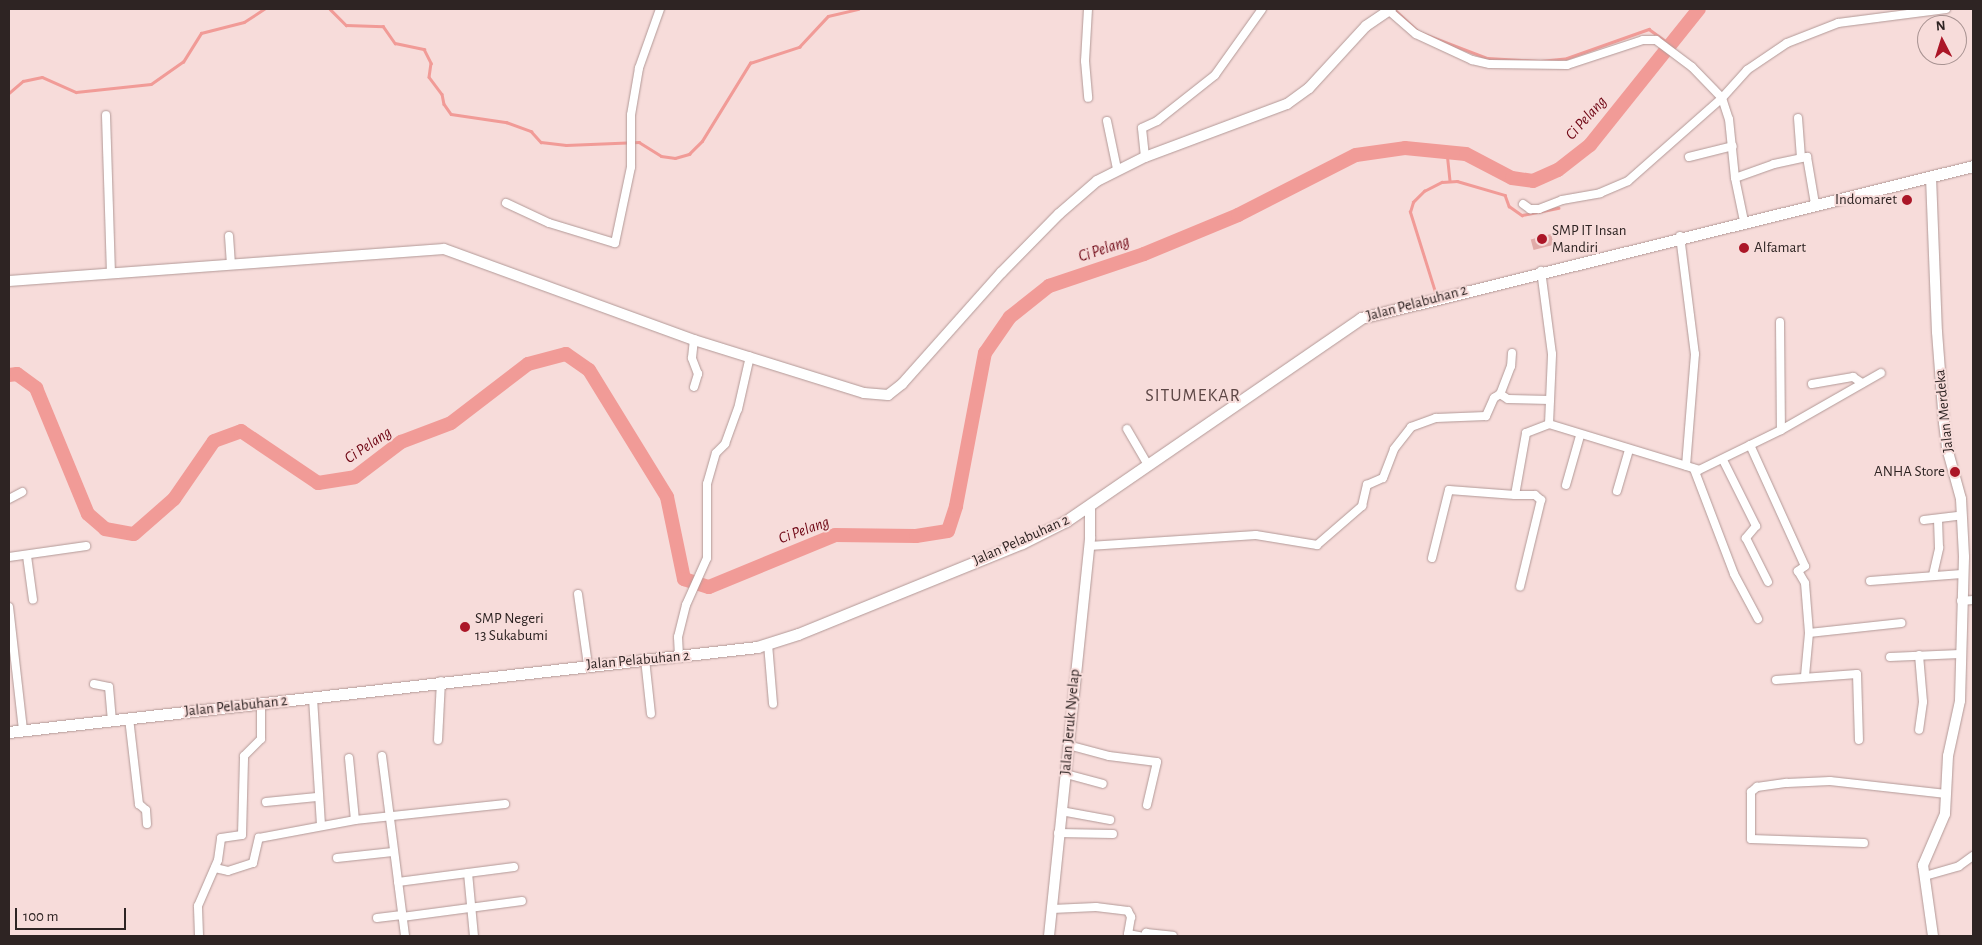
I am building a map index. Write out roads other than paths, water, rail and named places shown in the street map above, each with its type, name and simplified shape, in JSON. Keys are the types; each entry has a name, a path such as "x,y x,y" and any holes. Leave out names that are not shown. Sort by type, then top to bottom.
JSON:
{"main road":[{"name":"Jalan Pelabuhan 2","path":"9,732 313,698 442,681 744,650 768,644 1022,543 1090,508 1148,465 1361,318 1680,236 1931,178 1973,166"}],"street":[{"path":"506,203 549,223 614,243 631,167 632,115 638,68 660,9"},
{"path":"1088,9 1085,61 1088,98"},
{"path":"1145,156 1142,128 1158,121 1215,75 1262,9"},
{"path":"9,282 231,263 359,258 444,249 694,340 864,393 892,394 1046,227 1083,193 1117,169 1145,156 1287,104 1309,88 1366,26 1389,9 1416,34 1472,60 1490,64 1568,65 1643,40 1656,40 1692,67 1722,98 1733,146 1735,178 1744,221"},
{"path":"1523,204 1530,209 1539,209 1562,200 1600,193 1628,181 1722,98 1747,70 1787,43 1813,31 1876,16 1946,9"},
{"path":"106,115 110,272"},
{"path":"1798,118 1801,158"},
{"path":"1107,122 1117,169"},
{"path":"1689,157 1733,146"},
{"path":"1735,178 1801,158 1809,159 1815,204"},
{"name":"Jalan Merdeka","path":"1931,178 1937,332 1944,423 1962,515 1960,700 1948,756 1943,823 1926,856 1925,876 1933,936"},
{"path":"229,236 231,263"},
{"path":"1680,236 1695,354 1690,468 1734,574 1758,619"},
{"path":"1541,271 1552,354 1549,424"},
{"path":"1780,322 1781,430"},
{"path":"694,340 692,358 698,374 694,387"},
{"path":"1089,546 1256,535 1317,545 1362,506 1367,485 1383,478 1394,449 1411,427 1436,418 1486,416 1494,398 1500,394 1511,366 1512,354"},
{"path":"679,656 678,637 686,605 707,555 707,484 717,451 726,442 738,409 750,356"},
{"path":"1515,495 1526,433 1549,424 1580,436 1690,468 1703,469 1781,430 1881,373"},
{"path":"1812,384 1853,377 1862,383"},
{"path":"1500,394 1508,399 1550,400"},
{"path":"1127,429 1148,465"},
{"path":"1566,485 1580,436"},
{"path":"1750,445 1805,566 1798,571 1805,583 1809,634 1805,676"},
{"path":"1617,491 1629,450"},
{"path":"1723,460 1756,526 1746,538 1768,582"},
{"path":"1432,558 1450,489 1535,495 1541,500 1520,587"},
{"path":"9,499 22,492"},
{"name":"Jalan Jeruk Nyelap","path":"1049,936 1089,546 1090,508"},
{"path":"1924,520 1962,515"},
{"path":"1933,575 1939,548 1938,519"},
{"path":"9,557 27,556 86,546"},
{"path":"27,556 33,600"},
{"path":"1870,581 1962,574"},
{"path":"578,594 588,665"},
{"path":"1961,601 1973,600"},
{"path":"9,607 23,730"},
{"path":"1809,634 1901,623"},
{"path":"768,644 773,704"},
{"path":"1890,656 1960,654"},
{"path":"1919,655 1923,702 1919,730"},
{"path":"645,659 651,714"},
{"path":"1776,680 1805,676 1859,676 1858,740"},
{"path":"438,740 442,681"},
{"path":"94,684 109,687 112,719"},
{"path":"313,698 320,826"},
{"path":"198,936 198,906 215,868 221,838 242,835 244,756 261,739 261,704"},
{"path":"129,718 139,804 146,810 147,824"},
{"path":"1068,745 1109,756 1157,762 1147,804"},
{"path":"382,756 404,936"},
{"path":"349,758 355,820"},
{"path":"1066,774 1103,784"},
{"path":"1864,843 1751,838 1751,792 1758,787 1787,783 1830,781 1946,794"},
{"path":"266,802 317,797"},
{"path":"215,868 228,871 253,863 259,838 355,820 505,804"},
{"path":"1061,811 1110,820"},
{"path":"1058,834 1113,834"},
{"path":"337,858 393,852"},
{"path":"1925,876 1958,866 1973,856"},
{"path":"398,882 514,867"},
{"path":"468,873 474,936"},
{"path":"377,918 522,901"},
{"path":"1052,909 1096,907 1128,911 1131,917 1128,934 1140,936"},
{"path":"1144,936 1146,932 1174,936"}],"waterway":[{"path":"9,93 23,81 42,77 76,92 151,84 183,62 201,33 244,22 264,9"},
{"path":"330,9 346,25 383,26 395,43 424,49 431,63 429,77 442,94 444,104 451,114 506,122 531,131 541,142 566,145 639,142 661,156 675,158 689,154 702,141 750,63 799,47 828,16 858,9"},
{"path":"1394,9 1419,32 1487,58 1540,61 1567,58 1649,29 1670,44"},
{"name":"Ci Pelang","path":"9,375 17,374 36,388 88,514 105,529 134,534 174,499 214,441 241,431 318,483 355,477 401,442 451,423 528,364 566,354 589,370 667,497 684,579 709,587 835,535 916,536 948,531 956,506 985,353 1010,317 1049,286 1144,254 1238,215 1356,155 1405,148 1466,154 1512,178 1533,181 1558,170 1590,145 1699,9"},
{"path":"1447,152 1450,181"},
{"path":"1435,292 1410,212 1413,202 1424,191 1442,182 1457,181 1505,195 1509,206 1522,215 1558,208"}],"place":[{"name":"Indomaret","path":"1907,200"},
{"name":"SMP IT Insan Mandiri","path":"1542,239"},
{"name":"Alfamart","path":"1744,248"},
{"name":"ANHA Store","path":"1955,472"},
{"name":"SMP Negeri 13 Sukabumi","path":"465,627"}],"district":[{"name":"SITUMEKAR","path":"1193,396"}]}
